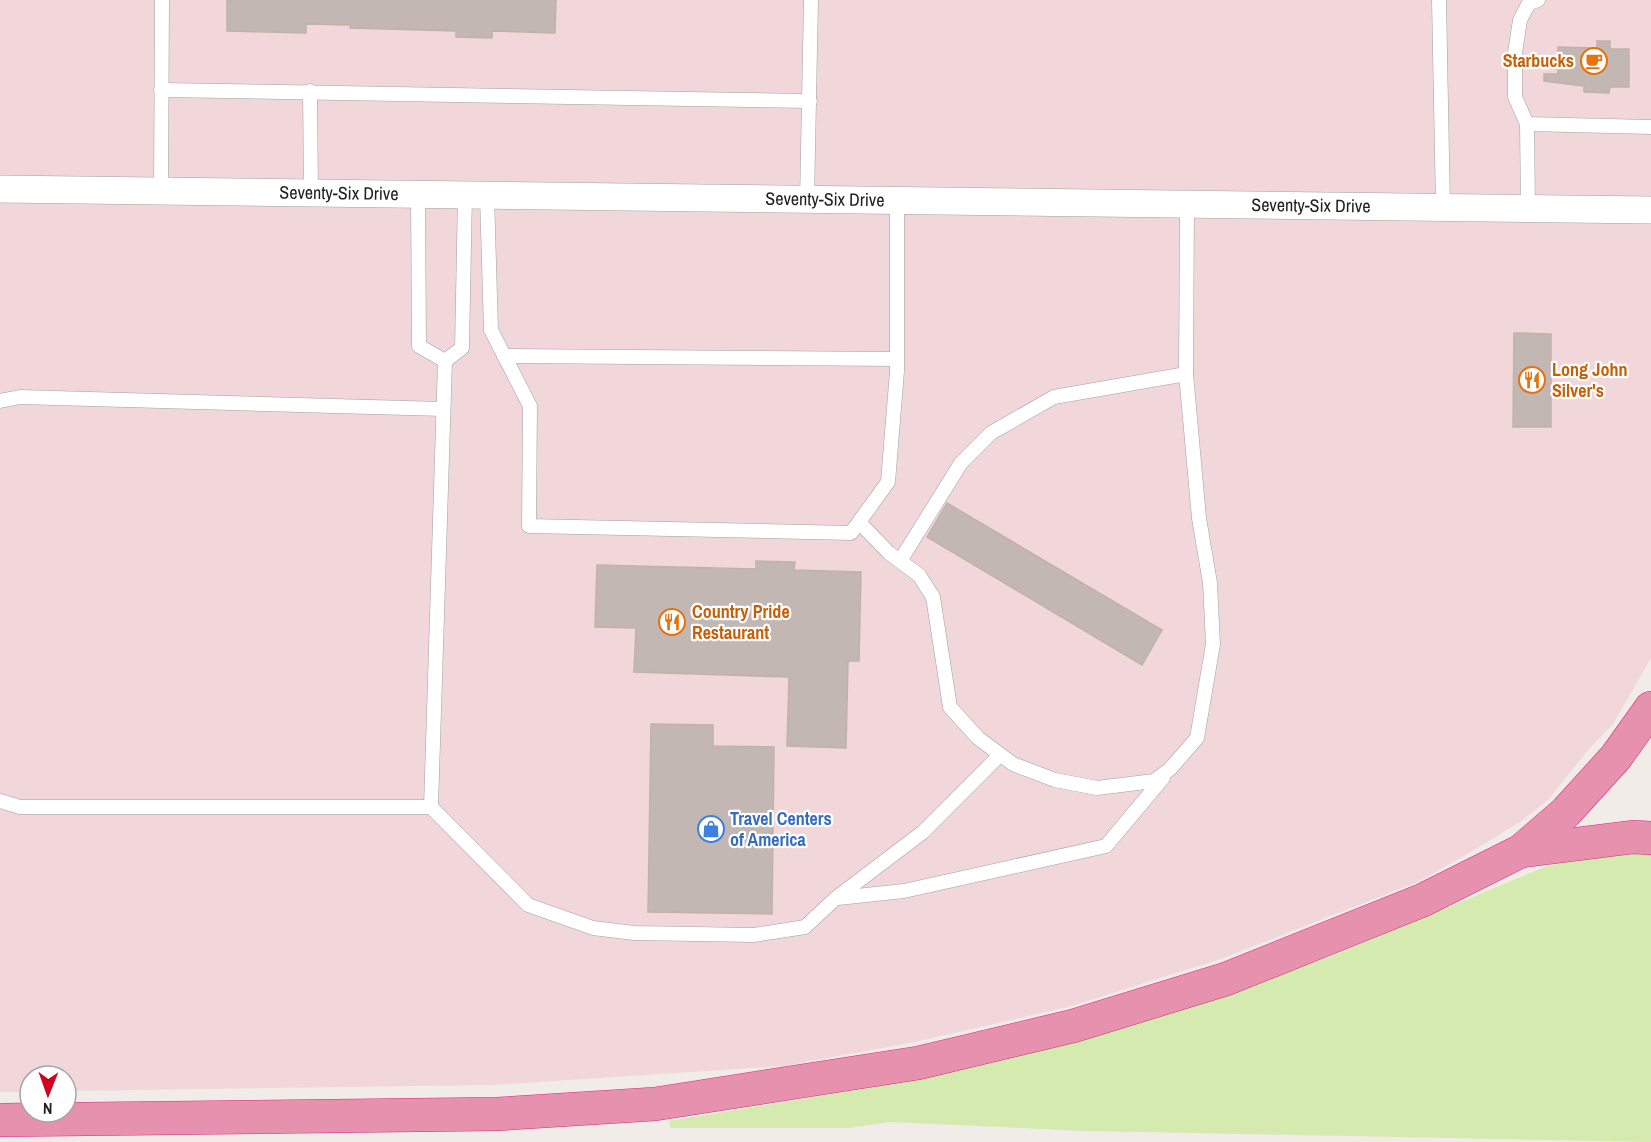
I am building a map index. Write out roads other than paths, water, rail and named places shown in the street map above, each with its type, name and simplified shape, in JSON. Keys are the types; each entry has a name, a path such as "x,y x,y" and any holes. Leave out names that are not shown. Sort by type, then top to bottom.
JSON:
{"highway":[{"path":"0,1120 531,1112 655,1104 785,1086 918,1062 1073,1026 1226,979 1423,900 1521,851 1566,812 1609,765 1651,708"},
{"path":"1521,851 1633,837 1651,838"}],"street":[{"name":"Seventy-Six Drive","path":"0,189 1651,210"}],"lane":[{"path":"161,191 162,0"},
{"path":"807,201 811,0"},
{"path":"1439,0 1443,207"},
{"path":"1528,208 1527,124 1515,97 1515,53 1520,20 1533,2"},
{"path":"161,90 810,101"},
{"path":"310,91 311,193"},
{"path":"1527,124 1651,127"},
{"path":"418,194 419,346 445,361"},
{"path":"445,361 462,348 476,195"},
{"path":"476,195 491,330 530,406 529,526 850,533 888,482 896,359 897,200"},
{"path":"836,898 904,891 1106,846 1197,738 1213,644 1210,583 1199,518 1186,374 1187,204"},
{"path":"504,356 896,359"},
{"path":"431,807 445,361"},
{"path":"900,561 961,463 991,433 1054,397 1186,374"},
{"path":"0,402 20,397 443,409"},
{"path":"859,522 900,561 919,575 933,597 950,707 978,738 1014,764 1055,780 1098,788 1154,781 1170,770"},
{"path":"0,801 20,807 431,807 528,905 593,928 634,933 754,935 805,927 836,898 923,832 1000,754"}],"place":[{"name":"Starbucks","path":"1594,61"},
{"name":"Long John Silver's","path":"1532,380"},
{"name":"Country Pride Restaurant","path":"672,622"},
{"name":"Travel Centers of America","path":"711,829"}]}
